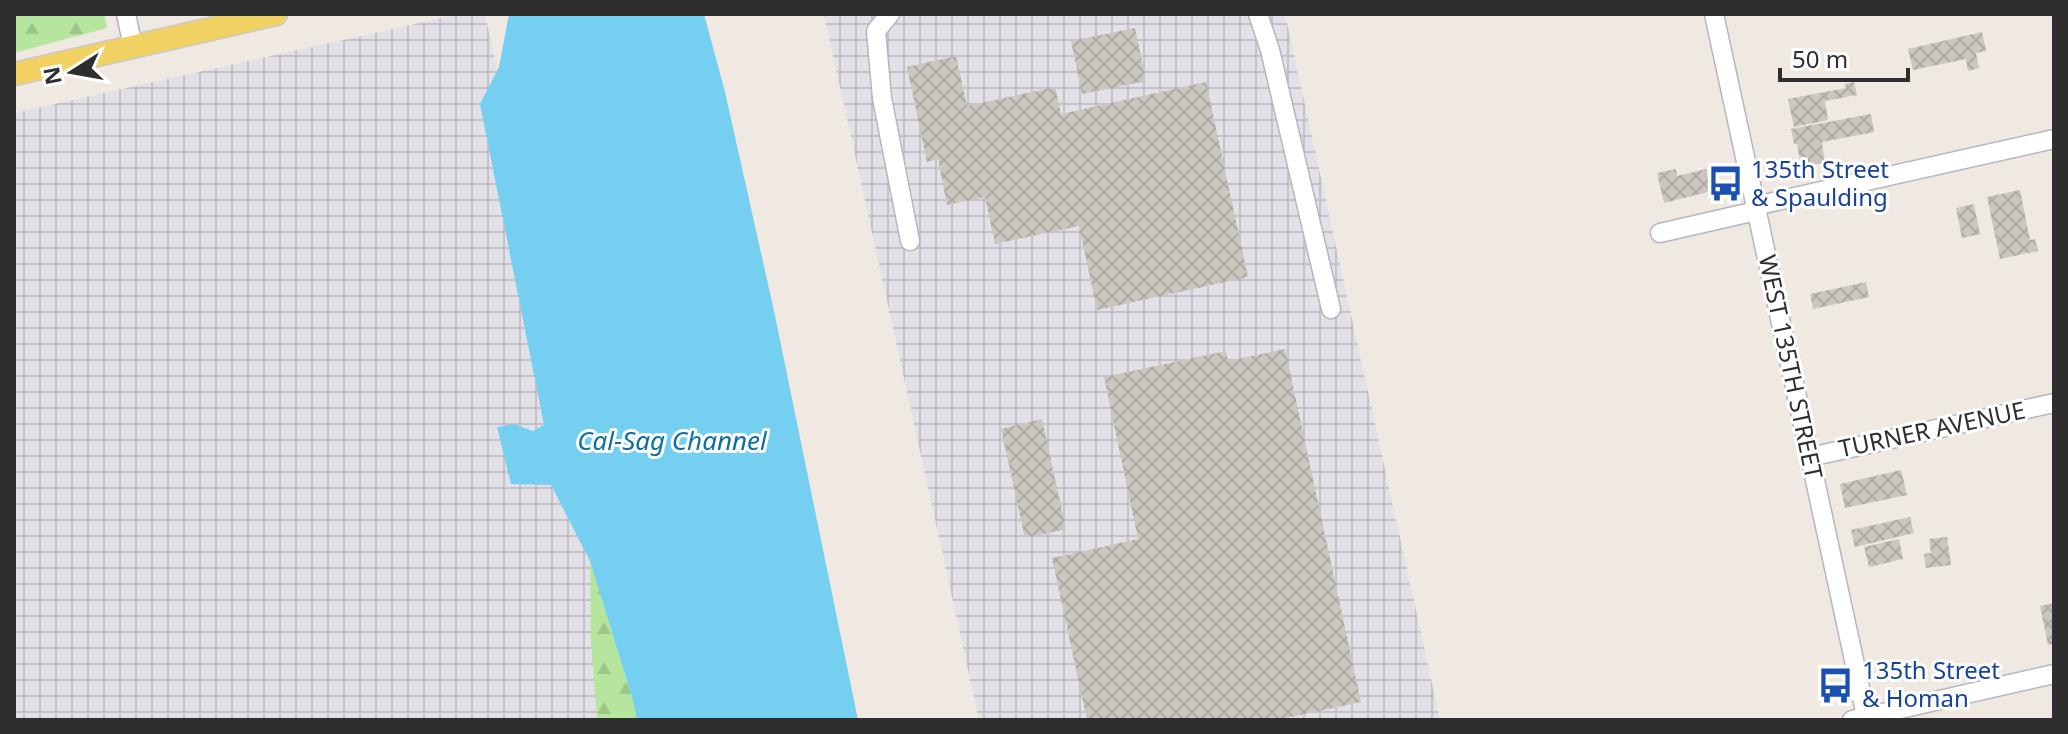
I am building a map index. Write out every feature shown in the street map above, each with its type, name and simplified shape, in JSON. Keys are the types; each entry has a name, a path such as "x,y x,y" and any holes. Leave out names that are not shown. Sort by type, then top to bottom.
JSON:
{"main road":[{"path":"14,74 276,14"}],"street":[{"path":"126,14 133,47"},
{"path":"890,14 876,31 882,98 910,241"},
{"path":"1258,14 1270,50 1331,309"},
{"name":"WEST 135TH STREET","path":"1714,14 1810,457 1862,719"},
{"path":"1660,233 2054,139"},
{"name":"TURNER AVENUE","path":"1810,457 2054,403"},
{"path":"1862,719 2054,674"}],"shaded area":[{"path":"460,14 485,14 637,720 14,720 14,113"},
{"path":"824,14 1285,14 1440,720 979,720"}],"green space":[{"path":"14,14 104,14 107,28 14,53"},
{"path":"590,561 637,720 597,720 591,644"}],"water":[{"name":"Cal-Sag Channel","path":"509,14 704,14 725,92 774,311 858,720 637,720 590,561 551,485 511,484 497,427 514,424 533,431 544,425 480,104 499,67"}],"building":[{"path":"1135,28 1146,81 1082,94 1071,41"},
{"path":"1982,32 1986,51 1976,53 1979,68 1968,71 1966,59 1913,70 1908,49"},
{"path":"956,56 967,106 1055,87 1061,114 1206,82 1248,277 1097,310 1079,226 995,244 985,197 947,205 938,159 927,162 907,67"},
{"path":"1854,82 1857,95 1825,101 1828,120 1794,127 1788,99 1846,88 1845,84"},
{"path":"1871,114 1874,132 1822,142 1825,163 1801,167 1791,129"},
{"path":"1676,169 1677,176 1706,169 1712,191 1664,203 1657,173"},
{"path":"2020,190 2030,240 2035,239 2038,251 2000,259 1987,197"},
{"path":"1974,204 1980,234 1962,238 1956,208"},
{"path":"1866,282 1869,297 1813,309 1810,294"},
{"path":"1285,349 1361,702 1277,720 1087,720 1052,558 1138,539 1104,377 1226,351 1228,361"},
{"path":"1042,419 1066,529 1025,538 1001,429"},
{"path":"1901,470 1907,495 1845,508 1840,484"},
{"path":"1910,517 1914,533 1855,547 1851,530"},
{"path":"1947,537 1951,565 1926,568 1924,554 1931,553 1929,539"},
{"path":"1899,539 1903,559 1869,567 1864,547"},
{"path":"2054,603 2054,644 2048,645 2040,606"}],"place":[{"name":"135th Street & Spaulding","path":"1725,184"},
{"name":"135th Street & Homan","path":"1836,685"}]}
